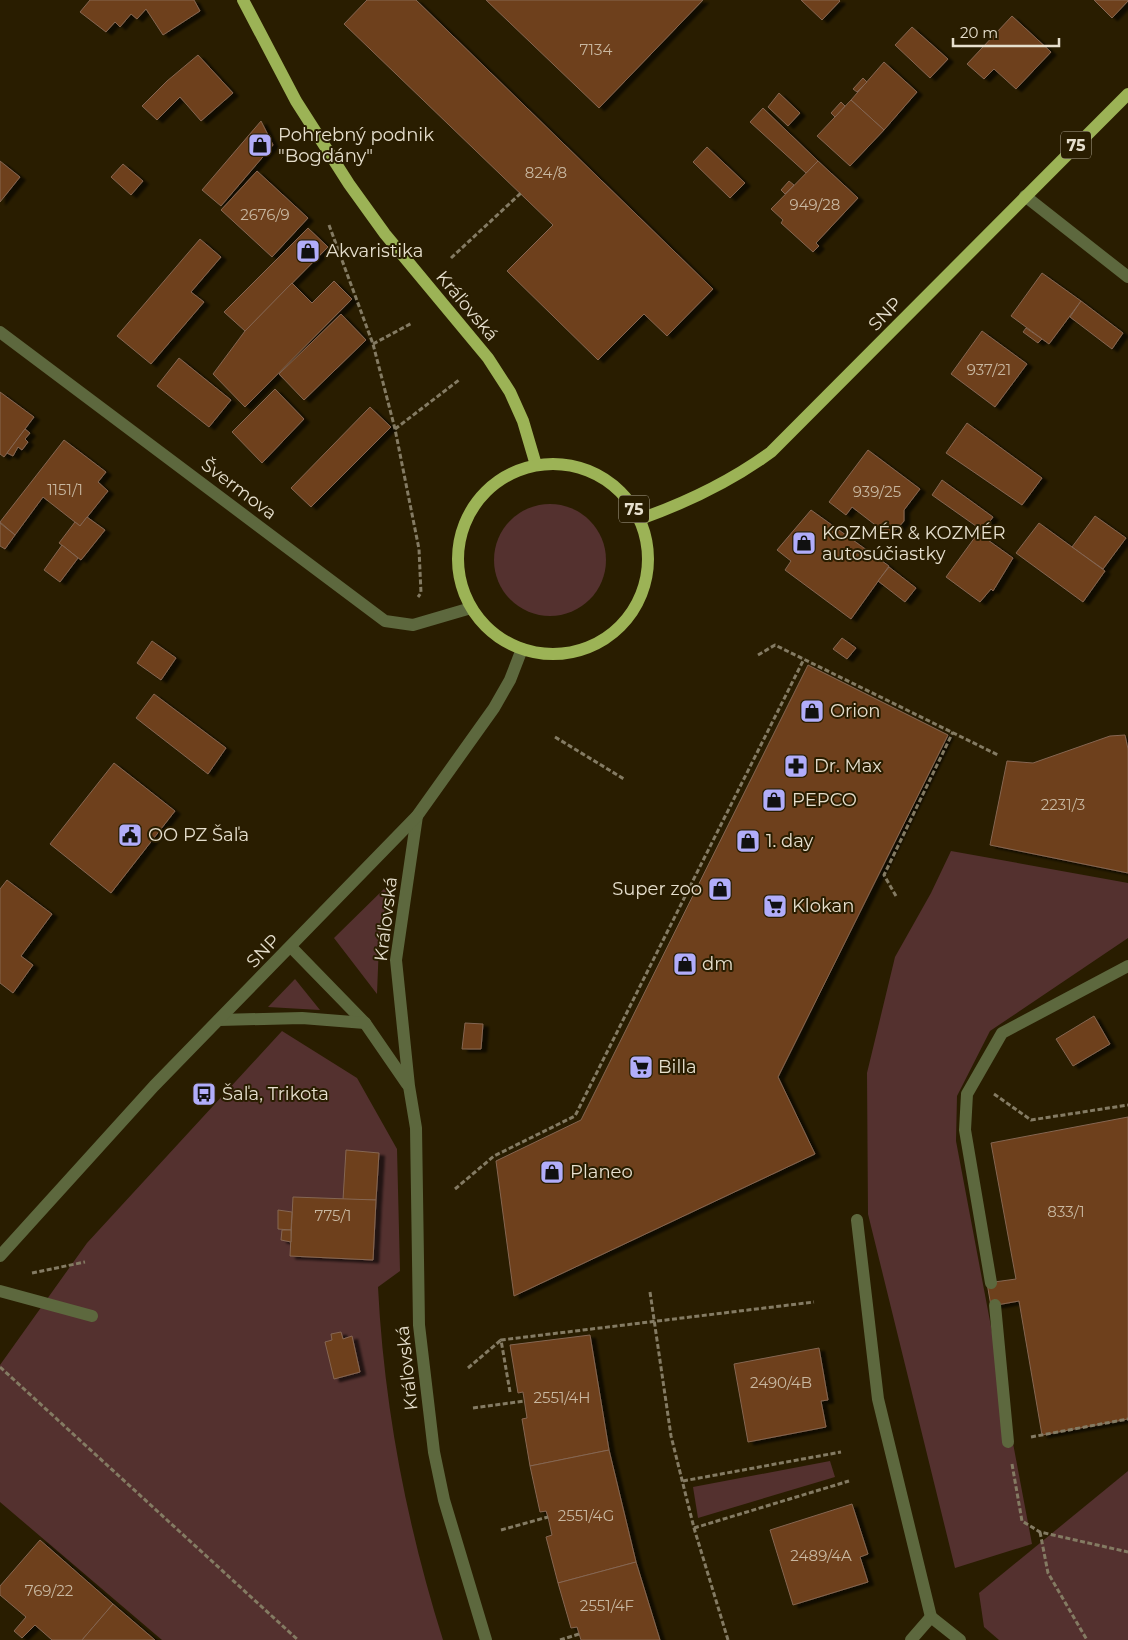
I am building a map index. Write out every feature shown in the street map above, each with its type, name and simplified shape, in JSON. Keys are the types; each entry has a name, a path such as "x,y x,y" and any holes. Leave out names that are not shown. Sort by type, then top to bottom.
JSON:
{"main road":[{"name":"Kráľovská","path":"243,0 296,101 349,184 385,234 488,358 510,392 523,421 536,465"},
{"name":"SNP","path":"640,519 711,490 742,473 771,452 1128,94"},
{"name":"75","path":"557,463 570,465 597,474 629,500 640,519 648,554 645,584 637,604 624,622 607,637 588,647 566,653 544,654 522,649 502,639 485,625 471,608 462,587 458,565 459,542 466,519 478,500 494,483 514,472 536,465 557,463"}],"street":[{"path":"1025,196 1128,277"},
{"name":"Švermova","path":"0,332 385,620 413,625 471,608"},
{"name":"SNP","path":"0,1256 154,1086 292,947 417,816 494,708 510,680 522,649"},
{"name":"Kráľovská","path":"417,816 396,960 409,1086 416,1128 420,1325 434,1452 444,1500 486,1640"},
{"name":"Kráľovská","path":"292,947 365,1023 409,1086"},
{"path":"991,1283 965,1130 968,1094 1002,1033 1128,966"},
{"path":"219,1020 302,1018 365,1023"},
{"path":"857,1220 878,1399 931,1617 960,1640"},
{"path":"0,1291 92,1316"},
{"path":"995,1305 1008,1442"},
{"path":"911,1640 931,1617"}],"path":[{"path":"451,258 521,193"},
{"path":"329,226 373,344 396,429 420,549 422,594 412,603"},
{"path":"373,344 412,323"},
{"path":"396,429 459,380"},
{"path":"758,655 775,645 998,755"},
{"path":"454,1189 494,1156 576,1116 804,659"},
{"path":"896,896 884,876 953,732"},
{"path":"555,737 624,780"},
{"path":"975,1080 1031,1120 1128,1105"},
{"path":"28,1274 85,1262"},
{"path":"650,1292 671,1436 694,1528 728,1640"},
{"path":"468,1368 501,1340 814,1302"},
{"path":"501,1340 510,1392"},
{"path":"0,1367 298,1640"},
{"path":"474,1408 525,1401"},
{"path":"1128,1419 1008,1442 1022,1521 1040,1532 1128,1552"},
{"path":"683,1481 841,1452"},
{"path":"694,1528 849,1481"},
{"path":"501,1530 548,1517"},
{"path":"1040,1532 1048,1573 1086,1640"},
{"path":"560,1640 579,1634"}],"shaded area":[{"path":"550,504 561,505 571,509 589,521 601,539 605,549 605,571 601,581 589,599 571,611 561,615 550,616 539,615 529,611 511,599 499,581 495,571 494,560 495,549 499,539 511,521 529,509 539,505"},
{"path":"951,851 1128,883 1128,938 990,1031 957,1096 956,1141 1032,1544 955,1568 868,1214 867,1073 895,957 931,893"},
{"path":"389,884 379,943 377,994 334,938"},
{"path":"295,979 320,1010 268,1007"},
{"path":"282,1031 357,1078 397,1149 400,1271 378,1287 381,1332 399,1466 418,1554 443,1640 162,1640 0,1502 0,1365 87,1243"},
{"path":"830,1461 835,1477 698,1518 693,1487"},
{"path":"1128,1471 1128,1640 999,1640 984,1627 979,1593"}],"building":[{"path":"90,0 194,0 200,11 163,35 146,9 137,19 131,14 120,27 115,22 106,32 80,12"},
{"path":"367,0 416,0 713,289 667,336 644,314 598,360 507,271 553,225 344,24"},
{"path":"486,0 703,0 599,108"},
{"path":"801,0 839,0 840,1 822,20"},
{"path":"1094,0 1128,0 1128,1 1112,18"},
{"path":"1012,16 1051,52 1016,89 994,69 984,79 967,64"},
{"path":"912,27 948,59 930,78 895,45"},
{"path":"198,55 233,93 201,121 180,97 157,120 142,106 167,81"},
{"path":"884,62 917,92 884,130 851,100"},
{"path":"863,78 867,82 857,92 853,89"},
{"path":"779,93 800,113 788,126 768,107"},
{"path":"851,100 884,130 850,166 817,136"},
{"path":"841,102 845,106 835,117 831,113"},
{"path":"763,108 818,161 806,173 750,122"},
{"path":"261,121 273,145 221,206 202,190"},
{"path":"707,147 745,183 730,198 693,162"},
{"path":"0,161 20,177 0,202"},
{"path":"818,161 858,198 816,243 819,246 813,252 781,223 783,220 771,209"},
{"path":"123,164 143,181 131,195 111,177"},
{"path":"257,171 308,218 272,257 221,210"},
{"path":"789,181 794,185 785,194 781,190"},
{"path":"308,228 328,247 245,331 224,312"},
{"path":"200,239 221,257 191,292 204,302 151,364 117,336"},
{"path":"1042,273 1081,301 1049,344 1011,316"},
{"path":"334,281 352,299 245,407 213,374 245,331 292,283 312,303"},
{"path":"1081,301 1123,333 1112,349 1070,317"},
{"path":"341,314 366,340 304,400 279,374"},
{"path":"1026,328 1042,339 1038,343 1023,332"},
{"path":"982,331 1027,364 995,407 951,374"},
{"path":"179,358 231,400 209,427 157,386"},
{"path":"275,389 304,419 262,463 232,432"},
{"path":"0,392 34,417 4,457 0,454"},
{"path":"370,407 391,427 311,507 291,488"},
{"path":"967,423 1042,478 1022,505 946,453"},
{"path":"25,429 30,433 25,439 28,442 22,450 18,447 13,456 7,453"},
{"path":"64,440 106,472 98,482 108,491 80,526 43,497 15,535 0,522"},
{"path":"868,450 920,489 904,510 904,521 897,529 887,534 852,507 846,515 829,502"},
{"path":"942,480 993,517 983,531 932,495"},
{"path":"811,510 889,566 851,619 785,570 791,561 777,550"},
{"path":"1095,516 1126,538 1103,569 1072,547"},
{"path":"87,517 105,530 81,560 59,543 75,522 80,526"},
{"path":"0,523 15,535 5,549 0,546"},
{"path":"1039,523 1105,571 1083,602 1016,553"},
{"path":"978,533 1013,558 993,591 991,589 980,602 946,577"},
{"path":"62,545 78,558 60,582 44,570"},
{"path":"889,567 916,588 905,602 878,581"},
{"path":"842,638 856,648 847,659 833,649"},
{"path":"152,641 176,658 161,680 137,663"},
{"name":"Klokan","path":"808,665 948,735 778,1077 815,1154 514,1296 496,1161 581,1120"},
{"path":"154,694 226,748 208,774 136,718"},
{"path":"1125,735 1128,749 1128,873 990,845 1007,761 1033,763 1110,736"},
{"path":"114,763 175,811 111,893 50,844"},
{"path":"7,880 52,914 21,956 33,965 13,993 0,983 0,889"},
{"path":"1094,1016 1110,1044 1073,1066 1056,1039"},
{"path":"465,1023 483,1024 481,1049 462,1049"},
{"path":"1128,1117 1128,1419 1042,1435 1019,1301 991,1306 987,1283 1016,1279 991,1143"},
{"path":"346,1150 379,1153 376,1200 343,1200"},
{"path":"293,1197 376,1200 373,1260 290,1256"},
{"path":"278,1210 292,1212 291,1230 278,1229"},
{"path":"282,1230 291,1230 291,1242 281,1240"},
{"path":"341,1332 343,1339 352,1336 360,1372 334,1379 325,1342 332,1340 331,1334"},
{"path":"590,1335 609,1450 530,1466 522,1419 527,1418 523,1392 518,1393 510,1345"},
{"path":"819,1348 828,1400 821,1401 826,1427 748,1442 734,1364"},
{"path":"609,1450 636,1562 558,1583 546,1537 552,1535 548,1517 546,1511 540,1512 530,1466"},
{"path":"852,1504 868,1554 860,1557 868,1582 793,1605 770,1530"},
{"path":"40,1540 113,1604 82,1640 52,1640 35,1625 22,1638 14,1631 26,1617 0,1595 0,1586"},
{"path":"636,1562 660,1640 581,1640 577,1627 571,1628 558,1583"},
{"path":"113,1604 155,1640 82,1640"}],"place":[{"name":"Pohrebný podnik \"Bogdány\"","path":"260,145"},
{"name":"Akvaristika","path":"308,251"},
{"name":"KOZMÉR & KOZMÉR autosúčiastky","path":"804,543"},
{"name":"Orion","path":"812,711"},
{"name":"Dr. Max","path":"796,766"},
{"name":"PEPCO","path":"774,800"},
{"name":"OO PZ Šaľa","path":"130,835"},
{"name":"1. day","path":"748,841"},
{"name":"Super zoo","path":"720,889"},
{"name":"Klokan","path":"775,906"},
{"name":"dm","path":"685,964"},
{"name":"Billa","path":"641,1067"},
{"name":"Šaľa, Trikota","path":"204,1094"},
{"name":"Planeo","path":"552,1172"}]}
